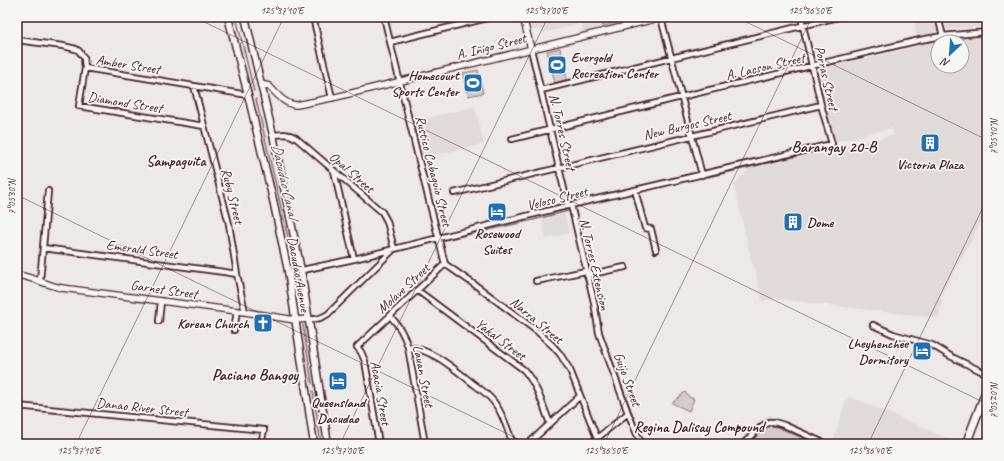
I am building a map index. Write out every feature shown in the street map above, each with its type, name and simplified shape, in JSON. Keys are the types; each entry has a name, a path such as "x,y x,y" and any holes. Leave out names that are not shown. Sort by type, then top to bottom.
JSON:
{"main road":[{"name":"Dacudao Avenue","path":"228,17 273,200 288,273 314,444"},
{"name":"Dacudao Avenue","path":"245,17 273,135 301,270 328,444"},
{"path":"306,391 320,389"},
{"path":"966,444 987,390"}],"street":[{"path":"313,17 332,98"},
{"name":"Rustico Cabaguio Street","path":"384,17 439,238"},
{"path":"390,42 492,17"},
{"name":"N. Torres Street","path":"523,17 559,167 570,206"},
{"name":"A. Iñigo Street","path":"261,85 269,86 286,102 291,105 297,105 332,98 662,17"},
{"path":"662,17 702,175"},
{"name":"Porras Street","path":"801,17 821,104 832,144"},
{"path":"541,90 838,17"},
{"path":"938,17 942,34"},
{"name":"A. Lacson Street","path":"965,34 987,32"},
{"name":"A. Lacson Street","path":"512,139 682,96 930,38"},
{"name":"Amber Street","path":"17,40 76,49 84,58 85,68 248,95"},
{"name":"Diamond Street","path":"85,68 79,106 204,126"},
{"name":"Ruby Street","path":"194,86 229,224 245,312"},
{"name":"New Burgos Street","path":"454,193 821,104"},
{"name":"Opal Street","path":"273,135 287,134 296,138 382,212 387,221 394,249"},
{"name":"Veloso Street","path":"288,273 354,259 635,190 832,144"},
{"path":"334,171 354,259"},
{"path":"635,190 644,228 651,229 656,250"},
{"path":"40,281 48,191"},
{"name":"N. Torres Extension","path":"570,206 594,302 598,327"},
{"name":"Molave Street","path":"358,347 445,264 439,238"},
{"name":"Emerald Street","path":"43,248 237,274"},
{"path":"309,319 322,318 328,314 394,249"},
{"name":"Narra Street","path":"445,264 538,332 560,354 570,370 597,438"},
{"path":"536,281 625,267"},
{"name":"Garnet Street","path":"17,275 28,277 55,287 295,320 309,319"},
{"name":"Yakal Street","path":"417,290 524,370 534,384 550,424"},
{"path":"159,321 161,301"},
{"path":"234,330 237,311"},
{"name":"Lauan Street","path":"390,316 406,338 425,444"},
{"path":"873,326 898,336 932,345 952,357 987,374"},
{"name":"Guijo Street","path":"598,327 628,413 642,444"},
{"name":"Acacia Street","path":"358,347 365,361 379,444"},
{"path":"408,347 421,350 441,360 492,400 500,412 513,444"},
{"path":"528,444 580,396"},
{"name":"Danao River Street","path":"17,406 264,430 261,444"},
{"path":"590,444 628,413"},
{"path":"743,444 762,426 774,422 826,444"}],"shaded area":[{"path":"526,17 639,17 583,32 581,23 543,33 540,29 529,31"},
{"path":"601,17 638,17 603,26"},
{"path":"945,17 987,17 987,26 947,29"},
{"path":"934,18 937,30 934,33 917,36 914,21"},
{"path":"987,35 987,221 983,219 943,291 939,318 776,298 762,301 734,185 749,169 894,135 892,128 834,142 817,70 909,49 930,41 930,74 970,74 970,37"},
{"name":"Evergold Recreation Center","path":"560,48 567,79 555,83 547,51"},
{"name":"Homecourt Sports Center","path":"478,70 483,93 468,96 463,73"},
{"path":"475,107 484,144 422,158 413,121"},
{"path":"564,214 569,233 546,239 542,220"},
{"path":"685,392 689,397 694,399 689,411 672,403"},
{"path":"851,397 961,444 737,444 769,415 833,442 846,400"},
{"path":"766,426 777,427 812,444 747,444"}],"waterway":[{"name":"Dacudao Canal","path":"236,17 254,91"},
{"name":"Dacudao Canal","path":"256,99 295,268"},
{"path":"708,177 823,150"},
{"path":"444,240 568,211"},
{"path":"395,252 432,243"},
{"path":"305,273 387,254"},
{"name":"Dacudao Canal","path":"296,274 302,315"},
{"name":"Dacudao Canal","path":"303,325 312,384"},
{"path":"600,327 644,442"},
{"name":"Dacudao Canal","path":"313,391 321,444"}],"place":[{"name":"Evergold Recreation Center","path":"557,65"},
{"name":"Homecourt Sports Center","path":"473,83"},
{"name":"Victoria Plaza","path":"930,143"},
{"name":"Rosewood Suites","path":"497,212"},
{"name":"Dome","path":"793,222"},
{"name":"Korean Church","path":"263,323"},
{"name":"Lheyhenchee Dormitory","path":"922,351"},
{"name":"Queensland Dacudao","path":"338,381"}],"district":[{"name":"Barangay 20-B","path":"834,146"},
{"name":"Sampaguita","path":"176,161"},
{"name":"Paciano Bangoy","path":"255,374"},
{"name":"Regina Dalisay Compound","path":"699,427"}]}
